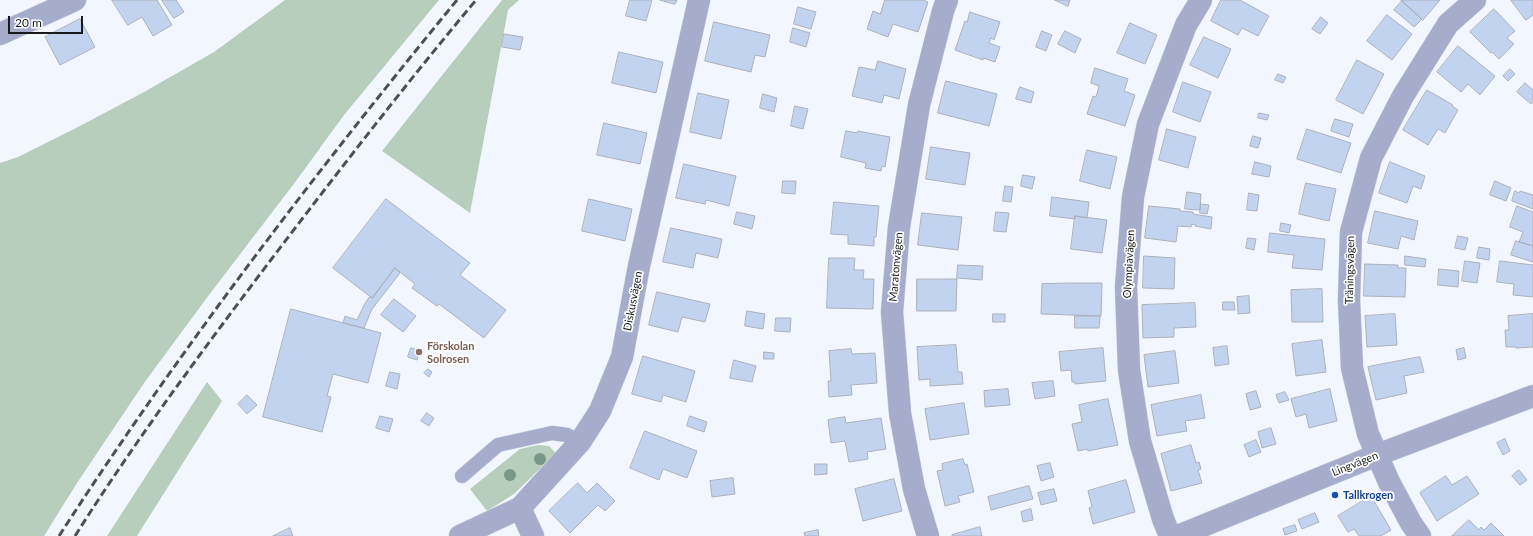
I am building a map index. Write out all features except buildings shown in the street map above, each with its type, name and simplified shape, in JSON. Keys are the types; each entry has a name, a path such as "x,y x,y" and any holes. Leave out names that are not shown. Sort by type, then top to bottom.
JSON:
{"street":[{"path":"0,34 75,0"},
{"name":"Diskusvägen","path":"460,536 520,508 580,442 600,412 622,357 639,266 699,0"},
{"name":"Maratonvägen","path":"928,536 914,489 900,413 892,312 899,227 919,105 947,0"},
{"name":"Olympiavägen","path":"1170,536 1163,519 1140,441 1129,370 1126,288 1133,197 1148,124 1186,25 1201,0"},
{"name":"Träningsvägen","path":"1420,536 1410,523 1389,482 1368,434 1352,368 1349,300 1351,232 1371,158 1403,96 1448,24 1475,0"},
{"name":"Lingvägen","path":"1178,536 1377,455 1533,396"},
{"path":"520,508 533,536"}],"lane":[{"path":"462,476 498,445 552,433 567,435 580,442"}],"green space":[{"path":"285,0 439,0 344,115 144,383 77,483 44,536 0,536 0,163 18,157 78,127 144,92 214,52"},
{"path":"502,0 519,0 508,10 470,213 382,151"},
{"path":"207,382 222,401 137,536 107,536"},
{"path":"538,445 549,446 556,453 514,494 487,511 470,489 520,449"}],"railway":[{"path":"59,536 152,398 250,262 352,130 457,0"},
{"path":"75,536 145,431 194,363 320,195 423,64 476,0"}],"place":[{"name":"Förskolan Solrosen","path":"419,352"},
{"name":"Tallkrogen","path":"1335,495"}]}
